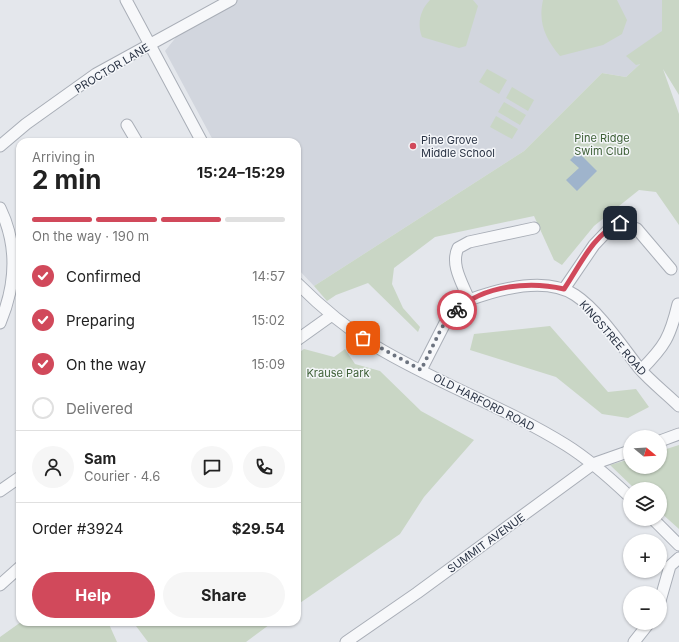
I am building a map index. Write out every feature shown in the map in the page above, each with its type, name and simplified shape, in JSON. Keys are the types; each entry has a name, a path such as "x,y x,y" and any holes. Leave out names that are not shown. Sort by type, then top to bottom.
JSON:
{"street":[{"path":"126,0 200,138"},
{"name":"PROCTOR LANE","path":"0,146 26,124 96,74 231,0"},
{"path":"127,125 135,138"},
{"path":"0,208 16,241 13,274 7,303 0,323"},
{"path":"564,289 594,245 612,226 620,223 637,228 671,269"},
{"path":"421,370 446,320 469,300 455,265 455,258 458,248 469,242 534,228"},
{"name":"KINGSTREE ROAD","path":"469,300 494,291 518,287 537,286 564,289 587,304 641,370 679,406"},
{"name":"OLD HARFORD ROAD","path":"301,287 332,315 375,346 544,432 593,464 623,491"},
{"path":"641,370 660,351 667,340 672,328 678,304"},
{"path":"301,337 332,315"},
{"path":"667,438 679,434"},
{"name":"SUMMIT AVENUE","path":"346,642 442,575 593,464 623,453"},
{"path":"0,490 16,480"},
{"path":"660,526 679,545"},
{"path":"664,586 670,566 679,558"},
{"path":"0,585 16,571"},
{"path":"634,642 643,630"}],"shaded area":[{"name":"Pine Grove Middle School","path":"237,0 662,0 668,38 626,77 602,73 524,151 314,286 301,272 301,138 212,138 165,51 177,36 210,14"}],"green space":[{"path":"430,0 473,0 478,6 466,46 459,48 422,37 420,32 420,17"},
{"path":"543,0 617,0 627,20 622,34 603,45 560,56 550,43 544,30 541,16"},
{"name":"Pine Ridge Swim Club","path":"662,0 679,0 679,95 663,69 679,114 679,225 656,192 639,190 594,226 562,265 554,260 534,216 435,237 394,268 392,284 403,308 420,327 418,332 368,283 336,295 327,301 314,286 524,151 602,73 626,77 640,64 636,65 626,56 662,31"},
{"path":"487,69 507,80 499,94 479,82"},
{"path":"512,87 534,100 528,111 506,98"},
{"path":"504,102 526,115 520,125 498,112"},
{"path":"496,116 518,129 512,139 490,127"},
{"path":"550,326 608,392 636,389 649,407 628,418 602,414 556,377 470,350 474,334"},
{"name":"Krause Park","path":"304,349 334,357 345,349 355,364 380,371 421,411 474,440 424,497 400,534 301,602 301,351"},
{"path":"679,445 679,529 667,518 667,482 628,482 610,465 623,461 623,474 667,474 667,449"},
{"path":"16,626 110,626 117,642 0,642 0,637"},
{"path":"136,626 268,626 246,642 148,642"}],"water":[{"path":"578,152 597,171 577,191 566,180 579,168 570,160"}],"way so far":[{"path":"363,338 375,346 421,370 446,320 457,310"}],"place":[{"name":"Pine Grove Middle School","path":"413,146"}],"route":[{"path":"457,310 469,300 494,291 518,287 537,286 564,289 594,245 612,226 620,223"}]}
